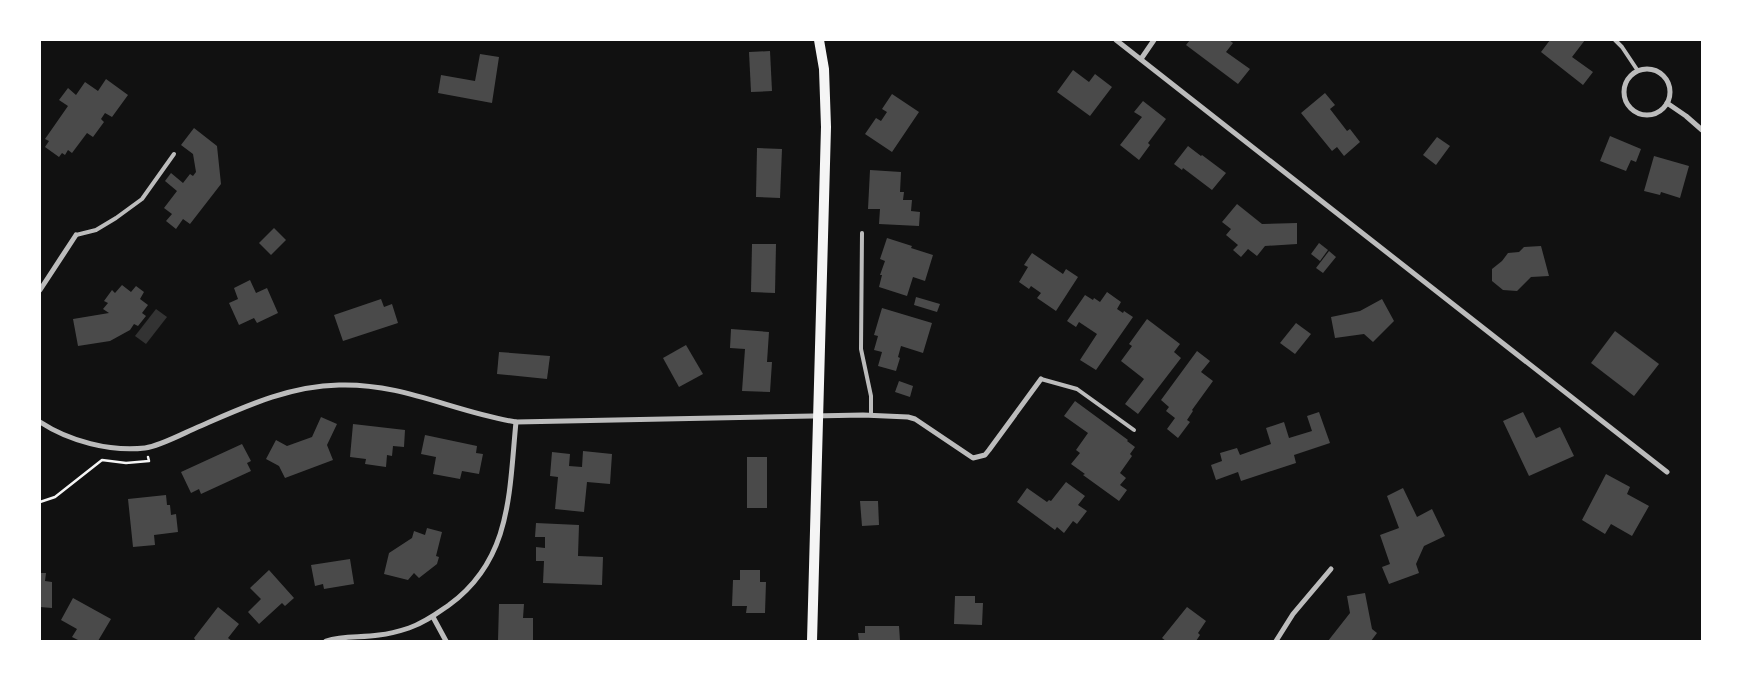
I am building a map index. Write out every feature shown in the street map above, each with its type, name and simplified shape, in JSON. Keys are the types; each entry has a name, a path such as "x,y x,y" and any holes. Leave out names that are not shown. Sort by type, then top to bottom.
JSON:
{"main road":[{"path":"812,641 826,127 824,70 819,40"}],"street":[{"path":"1116,40 1667,472"},
{"path":"1141,59 1154,40"},
{"path":"1649,69 1657,71 1664,76 1669,85 1670,94 1662,110 1648,115 1640,114 1631,109 1626,103 1624,88 1627,80 1638,71 1649,69"},
{"path":"1667,103 1702,130"},
{"path":"40,290 76,235"},
{"path":"40,422 55,432 77,439 108,446 147,448 256,402 285,392 310,387 339,385 376,386 411,393 488,418 516,422 871,415 908,416 967,456 973,458 980,457 990,450 1041,379"},
{"path":"326,641 342,636 379,635 410,628 433,617 458,598 477,578 499,540 506,514 516,422"},
{"path":"1276,641 1293,614 1331,569"},
{"path":"433,617 446,641"}],"lane":[{"path":"1615,40 1638,71"},
{"path":"76,235 96,230 142,199 174,154"},
{"path":"862,233 861,349 871,396 871,415"},
{"path":"1041,379 1077,389 1134,430"}],"path":[{"path":"40,502 55,497 102,460 126,463 148,461 147,448"}],"shaded area":[{"path":"156,309 167,317 146,344 135,336"}],"building":[{"path":"1190,40 1229,40 1233,43 1226,52 1250,69 1238,84 1186,45"},
{"path":"1550,40 1585,40 1572,57 1593,72 1583,85 1541,52"},
{"path":"770,51 772,91 751,92 749,52"},
{"path":"480,54 499,57 492,103 438,93 441,75 475,81"},
{"path":"1073,70 1089,82 1095,74 1112,87 1090,116 1057,92"},
{"path":"106,79 128,95 112,117 105,113 101,119 104,122 93,137 87,133 72,153 68,150 65,155 62,153 59,157 45,147 49,141 45,139 68,106 59,100 68,88 76,95 85,82 98,91"},
{"path":"1325,93 1335,105 1330,109 1347,131 1350,129 1360,142 1344,156 1337,147 1332,151 1301,113"},
{"path":"892,94 919,112 892,152 865,134 876,118 881,121 887,112 882,109"},
{"path":"1143,101 1166,119 1148,143 1150,145 1139,160 1120,145 1142,117 1134,112"},
{"path":"194,128 217,146 221,184 190,224 183,219 176,229 166,221 172,214 164,208 177,191 165,181 171,173 183,183 190,174 193,176 196,172 193,154 181,145"},
{"path":"1610,136 1641,149 1636,162 1631,160 1626,171 1600,161"},
{"path":"1437,137 1450,146 1436,165 1423,155"},
{"path":"1188,146 1226,173 1212,190 1183,168 1182,170 1174,164"},
{"path":"757,148 782,149 780,198 756,197"},
{"path":"1654,156 1689,166 1680,198 1661,192 1660,195 1644,191"},
{"path":"870,170 901,172 900,192 904,192 903,200 912,200 911,211 920,212 919,226 879,224 880,209 868,209"},
{"path":"1237,204 1262,224 1297,223 1297,244 1265,246 1257,256 1248,249 1241,257 1233,250 1238,245 1226,235 1231,229 1222,222"},
{"path":"274,228 286,240 271,255 259,243"},
{"path":"887,238 933,255 925,281 913,277 907,296 879,287 882,275 880,275 885,261 880,259"},
{"path":"1319,243 1328,250 1320,261 1311,254"},
{"path":"752,244 776,244 775,293 751,292"},
{"path":"1541,246 1549,276 1531,277 1517,291 1503,290 1492,281 1492,269 1508,253 1519,252 1524,247"},
{"path":"1329,251 1336,257 1323,273 1316,268"},
{"path":"1032,253 1063,274 1066,269 1078,277 1056,311 1037,298 1041,293 1031,286 1029,289 1019,282 1028,267 1024,265"},
{"path":"250,280 256,293 267,288 278,313 257,323 254,318 239,325 229,303 238,299 234,288"},
{"path":"122,285 131,292 136,286 144,292 140,299 148,305 142,313 146,316 138,326 134,324 130,330 110,341 78,346 73,319 109,313 103,309 108,303 104,301 112,290 115,293"},
{"path":"1107,292 1121,302 1117,309 1133,317 1096,370 1080,360 1097,334 1079,322 1076,327 1067,321 1085,295 1100,302"},
{"path":"916,297 940,304 937,312 914,305"},
{"path":"381,299 384,307 392,304 398,323 343,341 334,315"},
{"path":"1382,299 1394,321 1373,342 1364,334 1335,338 1331,317 1360,311"},
{"path":"882,308 932,323 923,353 901,346 896,371 878,366 882,352 874,350 878,336 874,335"},
{"path":"1147,319 1180,344 1174,352 1181,358 1138,414 1125,404 1144,379 1121,361 1132,346 1129,344"},
{"path":"1296,323 1311,334 1295,354 1280,343"},
{"path":"731,329 769,332 767,362 772,362 770,392 742,391 745,349 730,348"},
{"path":"1615,331 1659,364 1634,396 1591,363"},
{"path":"686,345 703,374 679,387 663,358"},
{"path":"1197,351 1210,361 1201,372 1213,381 1192,410 1187,420 1190,422 1178,438 1167,429 1175,418 1166,411 1169,407 1161,400"},
{"path":"499,352 550,356 547,379 497,374"},
{"path":"899,381 913,386 910,397 895,392"},
{"path":"1075,401 1135,447 1130,454 1132,456 1120,473 1126,478 1120,485 1127,490 1119,501 1071,464 1080,453 1076,450 1088,433 1064,416"},
{"path":"1319,412 1330,443 1294,455 1296,463 1241,481 1238,472 1216,480 1211,465 1222,461 1220,453 1237,448 1240,455 1271,444 1266,428 1284,422 1289,438 1312,431 1307,416"},
{"path":"1523,412 1536,438 1560,427 1574,456 1529,476 1503,421"},
{"path":"321,417 337,424 327,445 333,460 285,478 279,466 266,459 276,440 287,446 312,437"},
{"path":"353,424 405,430 404,447 393,446 392,456 387,455 386,467 365,464 366,459 350,457"},
{"path":"425,435 477,446 476,453 483,454 479,474 462,471 460,479 433,474 436,457 421,454"},
{"path":"242,444 251,461 247,463 251,471 201,494 199,489 191,493 181,472"},
{"path":"583,451 612,454 610,484 587,482 584,512 555,509 558,477 550,476 552,452 570,454 569,466 582,467"},
{"path":"747,457 767,457 767,508 747,508"},
{"path":"1606,474 1630,487 1627,494 1649,506 1632,536 1611,524 1605,534 1582,520"},
{"path":"1066,482 1085,496 1078,505 1087,511 1077,524 1073,521 1064,533 1057,527 1055,530 1017,502 1027,488 1047,502 1051,501"},
{"path":"1403,488 1417,517 1432,509 1445,536 1424,546 1416,564 1419,573 1389,584 1382,567 1390,564 1380,535 1399,528 1387,496"},
{"path":"166,495 171,515 176,514 178,532 154,535 155,545 133,547 128,499"},
{"path":"860,501 878,501 879,525 862,526"},
{"path":"536,523 579,525 578,556 603,557 602,585 543,583 544,561 536,561 536,547 545,548 545,537 535,537"},
{"path":"427,528 442,532 436,556 439,557 437,564 419,578 414,573 408,580 384,574 389,553 412,538 414,531 425,535"},
{"path":"350,559 354,584 324,589 323,584 315,586 311,565"},
{"path":"269,570 294,598 285,606 282,603 259,624 248,612 261,599 250,588"},
{"path":"740,570 760,570 760,582 766,582 765,613 746,613 747,606 732,606 733,580 740,580"},
{"path":"40,573 46,573 45,581 52,582 52,608 40,607"},
{"path":"1365,593 1372,629 1377,633 1371,641 1328,641 1350,613 1347,596"},
{"path":"955,596 975,596 975,603 983,603 982,625 954,624"},
{"path":"73,598 111,619 98,641 80,641 72,637 77,629 61,620"},
{"path":"499,604 524,604 523,618 533,618 533,641 498,641"},
{"path":"218,607 239,624 228,638 232,641 196,641 194,638"},
{"path":"1187,607 1206,621 1198,633 1200,635 1196,641 1166,641 1162,638"},
{"path":"865,626 899,626 900,641 859,641 858,633 865,633"}]}
